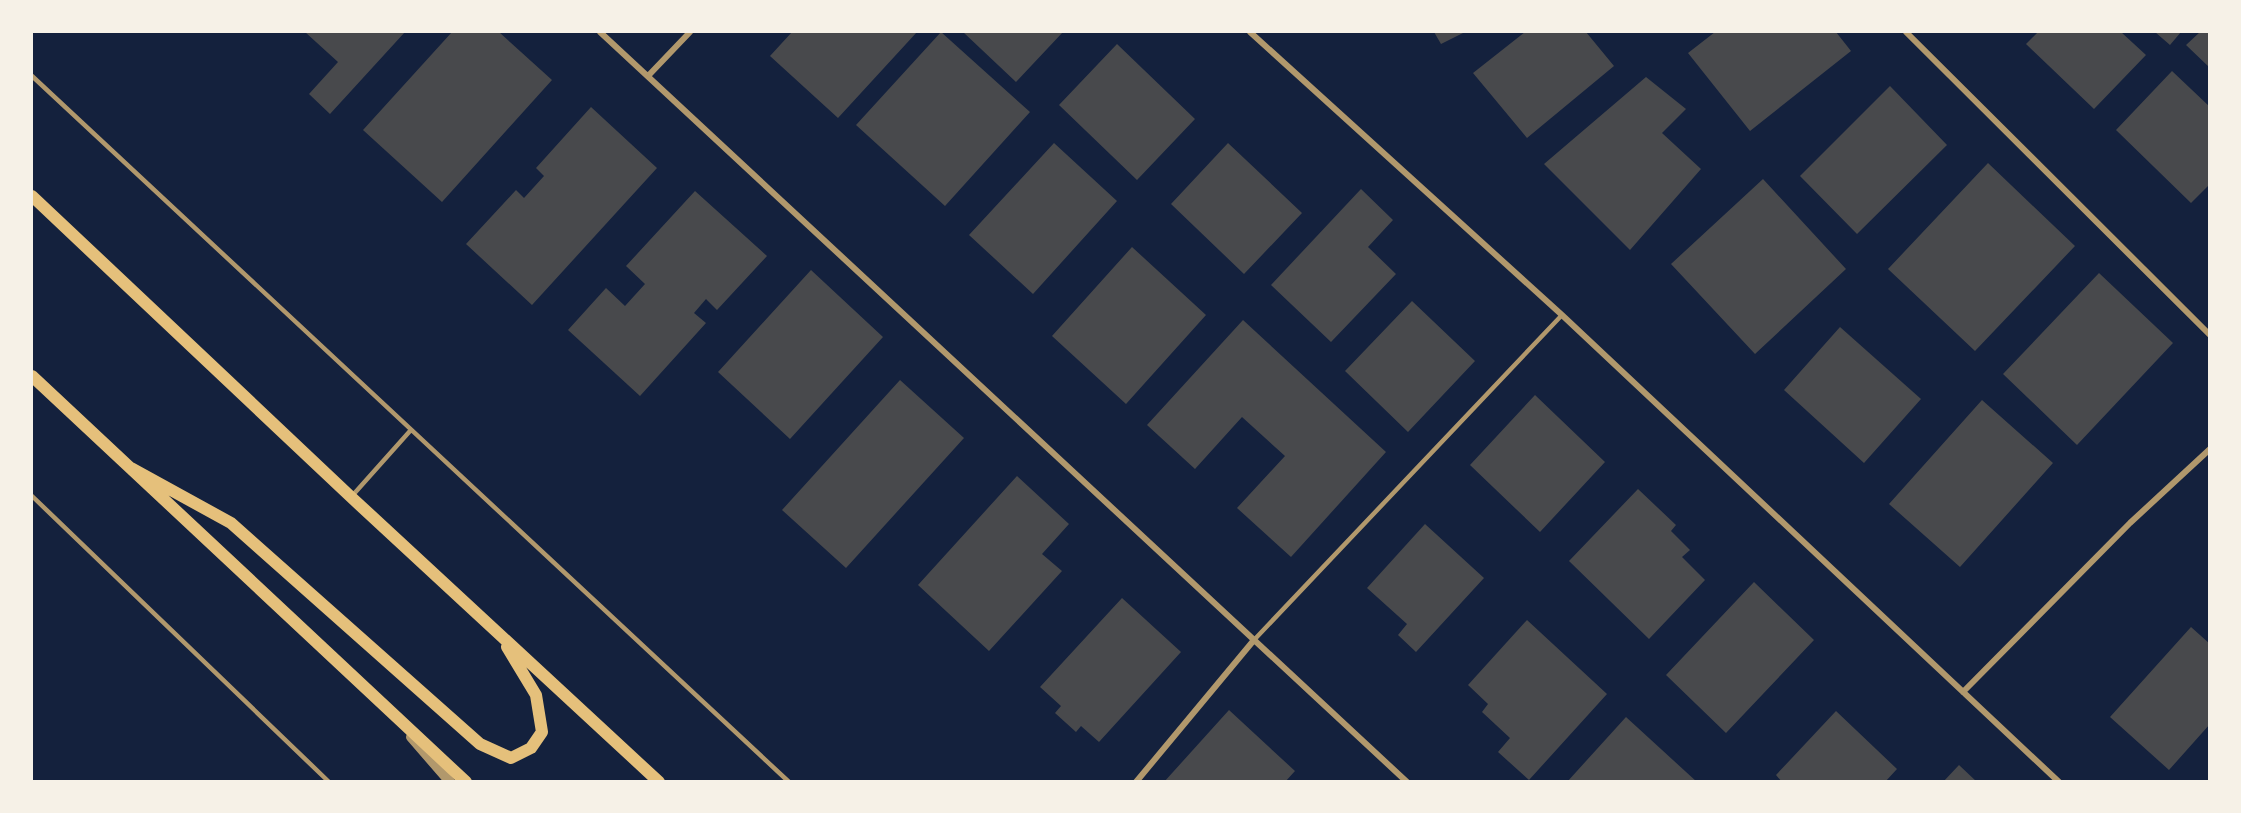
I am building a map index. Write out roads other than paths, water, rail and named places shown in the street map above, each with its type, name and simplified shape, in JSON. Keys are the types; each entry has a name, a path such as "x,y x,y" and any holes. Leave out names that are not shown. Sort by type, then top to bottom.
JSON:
{"main road":[{"path":"32,196 351,497 659,782"},
{"path":"32,376 466,782"},
{"path":"131,468 231,523 480,744 511,758 531,748 542,732 536,694 499,634"}],"street":[{"path":"600,32 1407,782"},
{"path":"648,76 690,32"},
{"path":"1250,32 1562,315 2059,782"},
{"path":"1906,32 2210,335"},
{"path":"1964,692 2130,523 2210,449"},
{"path":"1137,782 1254,640"},
{"path":"369,689 450,782"}],"lane":[{"path":"32,76 789,782"},
{"path":"1254,640 1562,315"},
{"path":"351,497 410,430"},
{"path":"32,496 328,782"}]}
